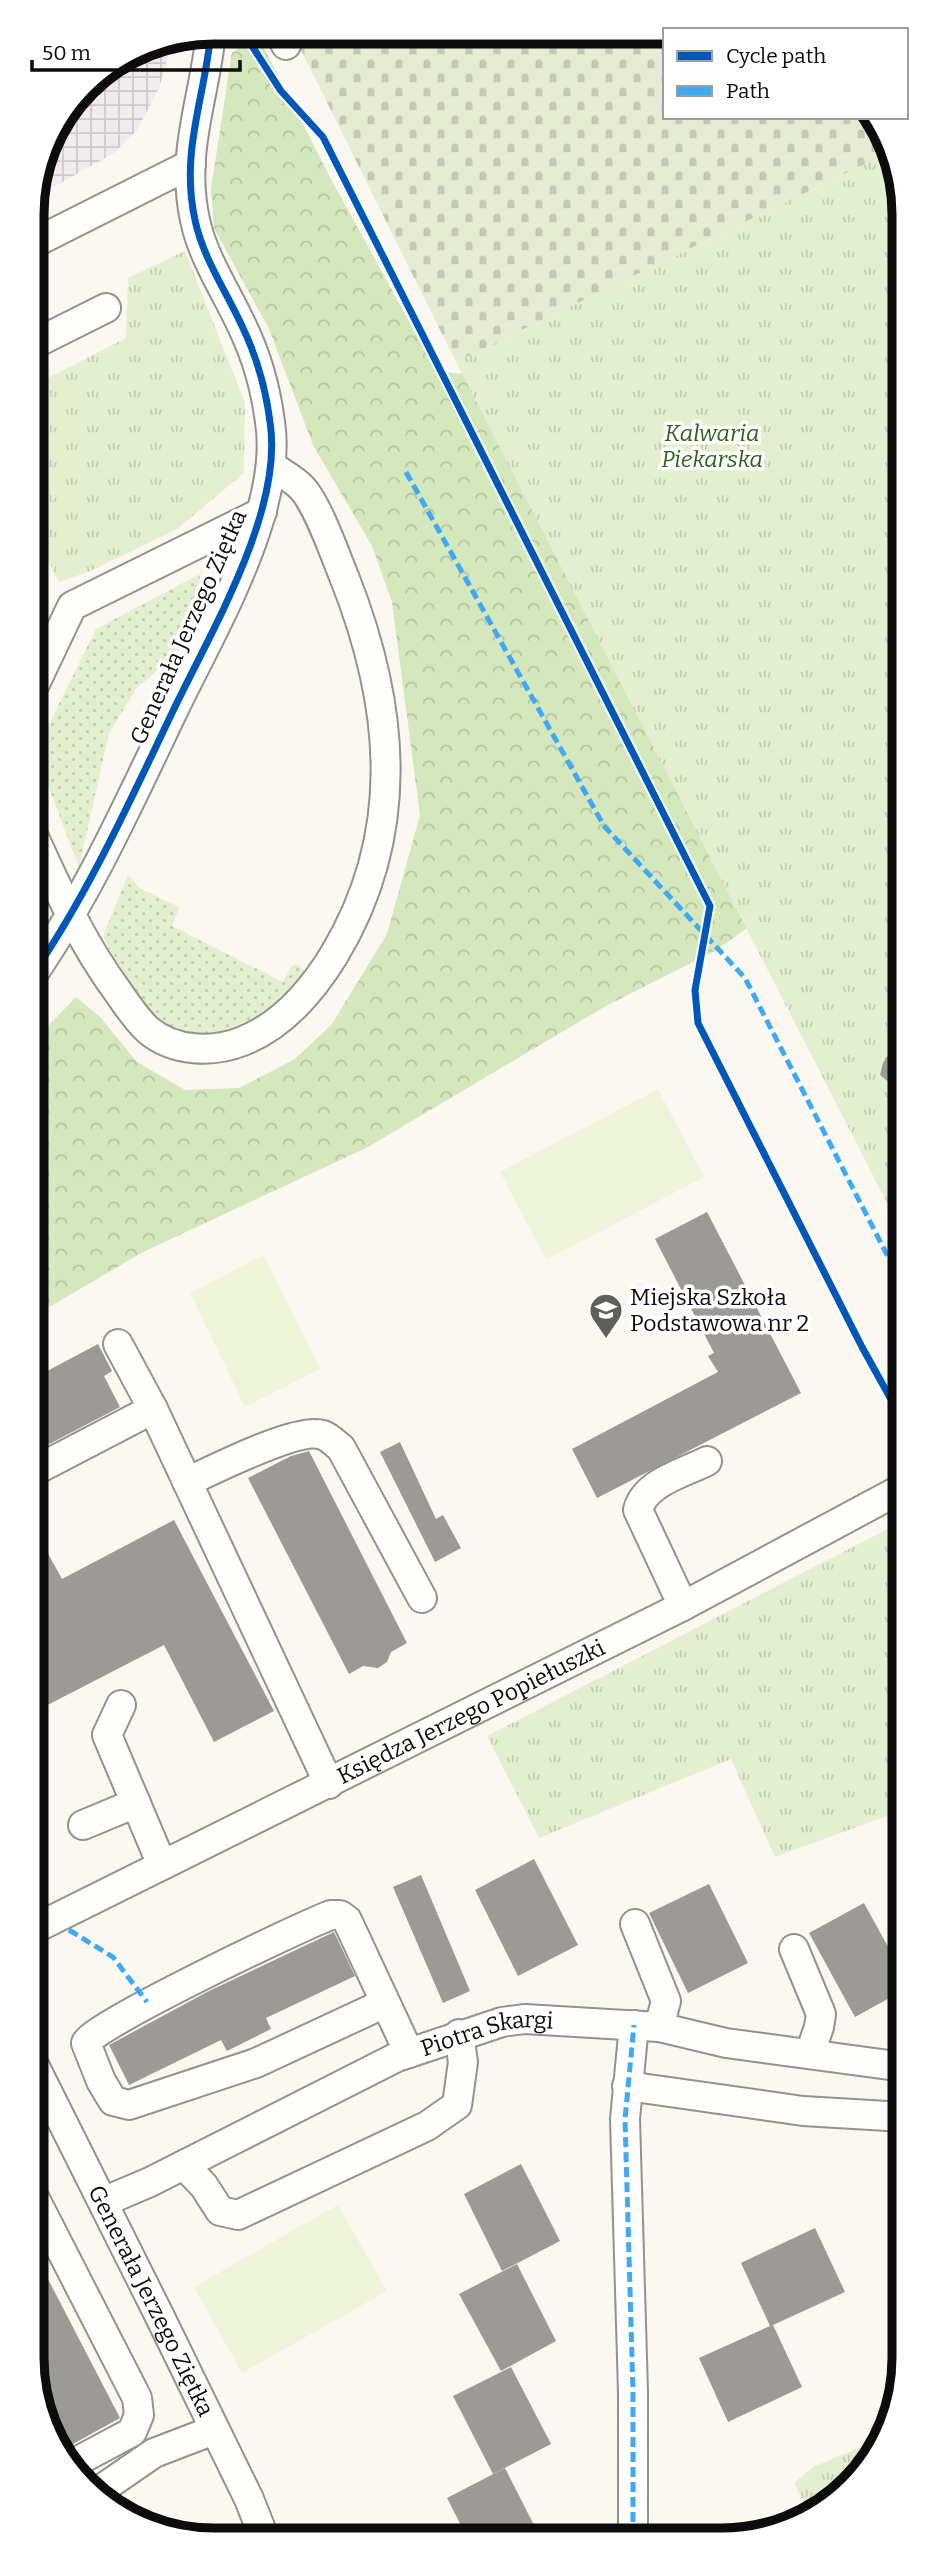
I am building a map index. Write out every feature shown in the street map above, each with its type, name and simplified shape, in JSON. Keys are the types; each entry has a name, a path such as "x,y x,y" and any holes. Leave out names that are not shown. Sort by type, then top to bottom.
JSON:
{"street":[{"name":"Generała Jerzego Ziętka","path":"44,958 71,918 102,861 224,603 262,512 272,466 271,424 262,382 243,327 212,267 195,223 191,194 193,126 209,44"},
{"path":"44,238 191,164"},
{"path":"44,339 106,308"},
{"path":"44,859 71,918 95,961 148,1030 174,1044 202,1049 230,1046 260,1034 312,989 327,967 361,905 381,836 387,791 383,722 374,675 351,596 323,527 303,488 272,466"},
{"path":"44,665 72,606 262,512"},
{"path":"118,1344 153,1409 329,1784"},
{"path":"44,1466 153,1409"},
{"path":"187,1482 282,1441 305,1434 323,1435 341,1448 422,1598"},
{"path":"683,1606 638,1510 641,1499 649,1490 708,1461"},
{"name":"Księdza Jerzego Popiełuszki","path":"44,1924 683,1606 892,1494"},
{"path":"121,1705 107,1735 162,1865"},
{"path":"83,1825 136,1803"},
{"path":"385,2003 256,2063 129,2105 113,2101 101,2081 86,2043 88,2037 99,2029 147,2002 331,1915 340,1915 347,1920 409,2053"},
{"path":"632,2528 633,2392 625,2119 627,2086 647,2026 666,2001 635,1924"},
{"path":"794,1950 821,2014 820,2027 810,2053"},
{"name":"Piotra Skargi","path":"103,2203 409,2053 459,2034 502,2022 525,2020 647,2026 726,2043 892,2065"},
{"path":"184,2165 204,2186 220,2211 238,2215 312,2182 427,2126 457,2105 463,2062 459,2034"},
{"name":"Generała Jerzego Ziętka","path":"44,2085 249,2499 260,2528"},
{"path":"627,2086 803,2111 892,2115"},
{"path":"44,2217 137,2398 139,2415 132,2432 78,2461"},
{"path":"104,2488 154,2453 214,2430"}],"shaded area":[{"path":"170,50 159,88 137,130 114,153 45,192 57,149 66,129 93,93 129,66"}],"green space":[{"path":"247,44 262,44 331,179 437,372 516,377 778,962 747,928 715,951 604,1007 368,1147 143,1252 44,1310 44,1030 76,997 100,1017 137,1062 185,1090 239,1088 295,1059 332,1024 387,934 420,815 392,602 372,546 313,445 269,329 214,228 211,189 232,52"},
{"path":"298,44 663,44 663,119 863,119 875,138 882,156 456,362"},
{"name":"Kalwaria Piekarska","path":"882,156 891,191 892,213 892,1212 456,362"},
{"path":"185,251 245,403 244,473 177,529 88,572 59,582 44,554 44,380 126,338 128,278"},
{"path":"200,574 196,626 178,652 136,689 109,733 79,867 44,776 44,734 96,629"},
{"path":"128,875 141,889 177,906 179,909 172,926 283,982 291,967 296,964 309,973 268,1014 240,1032 222,1036 200,1036 178,1033 161,1026 152,1019 136,997 103,936"},
{"path":"658,1089 704,1177 546,1260 500,1172"},
{"path":"263,1255 320,1369 245,1407 190,1293"},
{"path":"892,1527 892,1814 775,1857 731,1759 539,1838 487,1736"},
{"path":"338,2205 387,2291 242,2373 194,2287"},
{"path":"861,2447 864,2452 843,2479 806,2507 794,2483 813,2467"}],"building":[{"path":"892,1049 892,1085 880,1075 883,1063"},
{"path":"707,1212 801,1393 597,1498 572,1449 718,1372 708,1356 714,1353 655,1239"},
{"path":"98,1344 112,1371 104,1376 120,1407 44,1447 44,1373"},
{"path":"400,1442 436,1519 443,1515 461,1548 435,1562 380,1452"},
{"path":"309,1451 407,1643 391,1652 387,1662 378,1668 363,1666 349,1674 248,1478 291,1456"},
{"path":"174,1520 274,1711 214,1742 164,1645 44,1707 44,1546 62,1579"},
{"path":"534,1859 578,1945 518,1976 475,1890"},
{"path":"421,1875 470,1991 443,2003 393,1887"},
{"path":"709,1884 748,1963 688,1993 649,1913"},
{"path":"864,1903 892,1954 892,1997 855,2017 809,1933"},
{"path":"334,1932 355,1976 266,2018 271,2029 227,2051 221,2040 129,2085 109,2045 207,1992"},
{"path":"521,2164 560,2241 502,2271 464,2194"},
{"path":"815,2228 845,2292 773,2325 802,2387 728,2422 699,2358 770,2326 741,2263"},
{"path":"517,2264 556,2341 501,2371 459,2294"},
{"path":"44,2271 120,2418 68,2447 66,2443 50,2402 44,2370"},
{"path":"511,2367 551,2444 493,2474 453,2396"},
{"path":"505,2468 535,2528 462,2528 447,2498"}],"marked path":[{"path":"406,472 604,826 745,978 892,1265"},
{"path":"69,1930 113,1957 147,2002"},
{"path":"633,2528 633,2392 625,2119 634,2025"}],"cycle path":[{"path":"44,957 107,846 223,609 255,532 266,494 271,457 270,422 263,385 247,337 203,248 191,195 192,148 210,44"},
{"path":"251,44 281,91 323,137 710,906 695,990 698,1023 892,1401"}],"place":[{"name":"Miejska Szkoła Podstawowa nr 2","path":"606,1340"}]}
